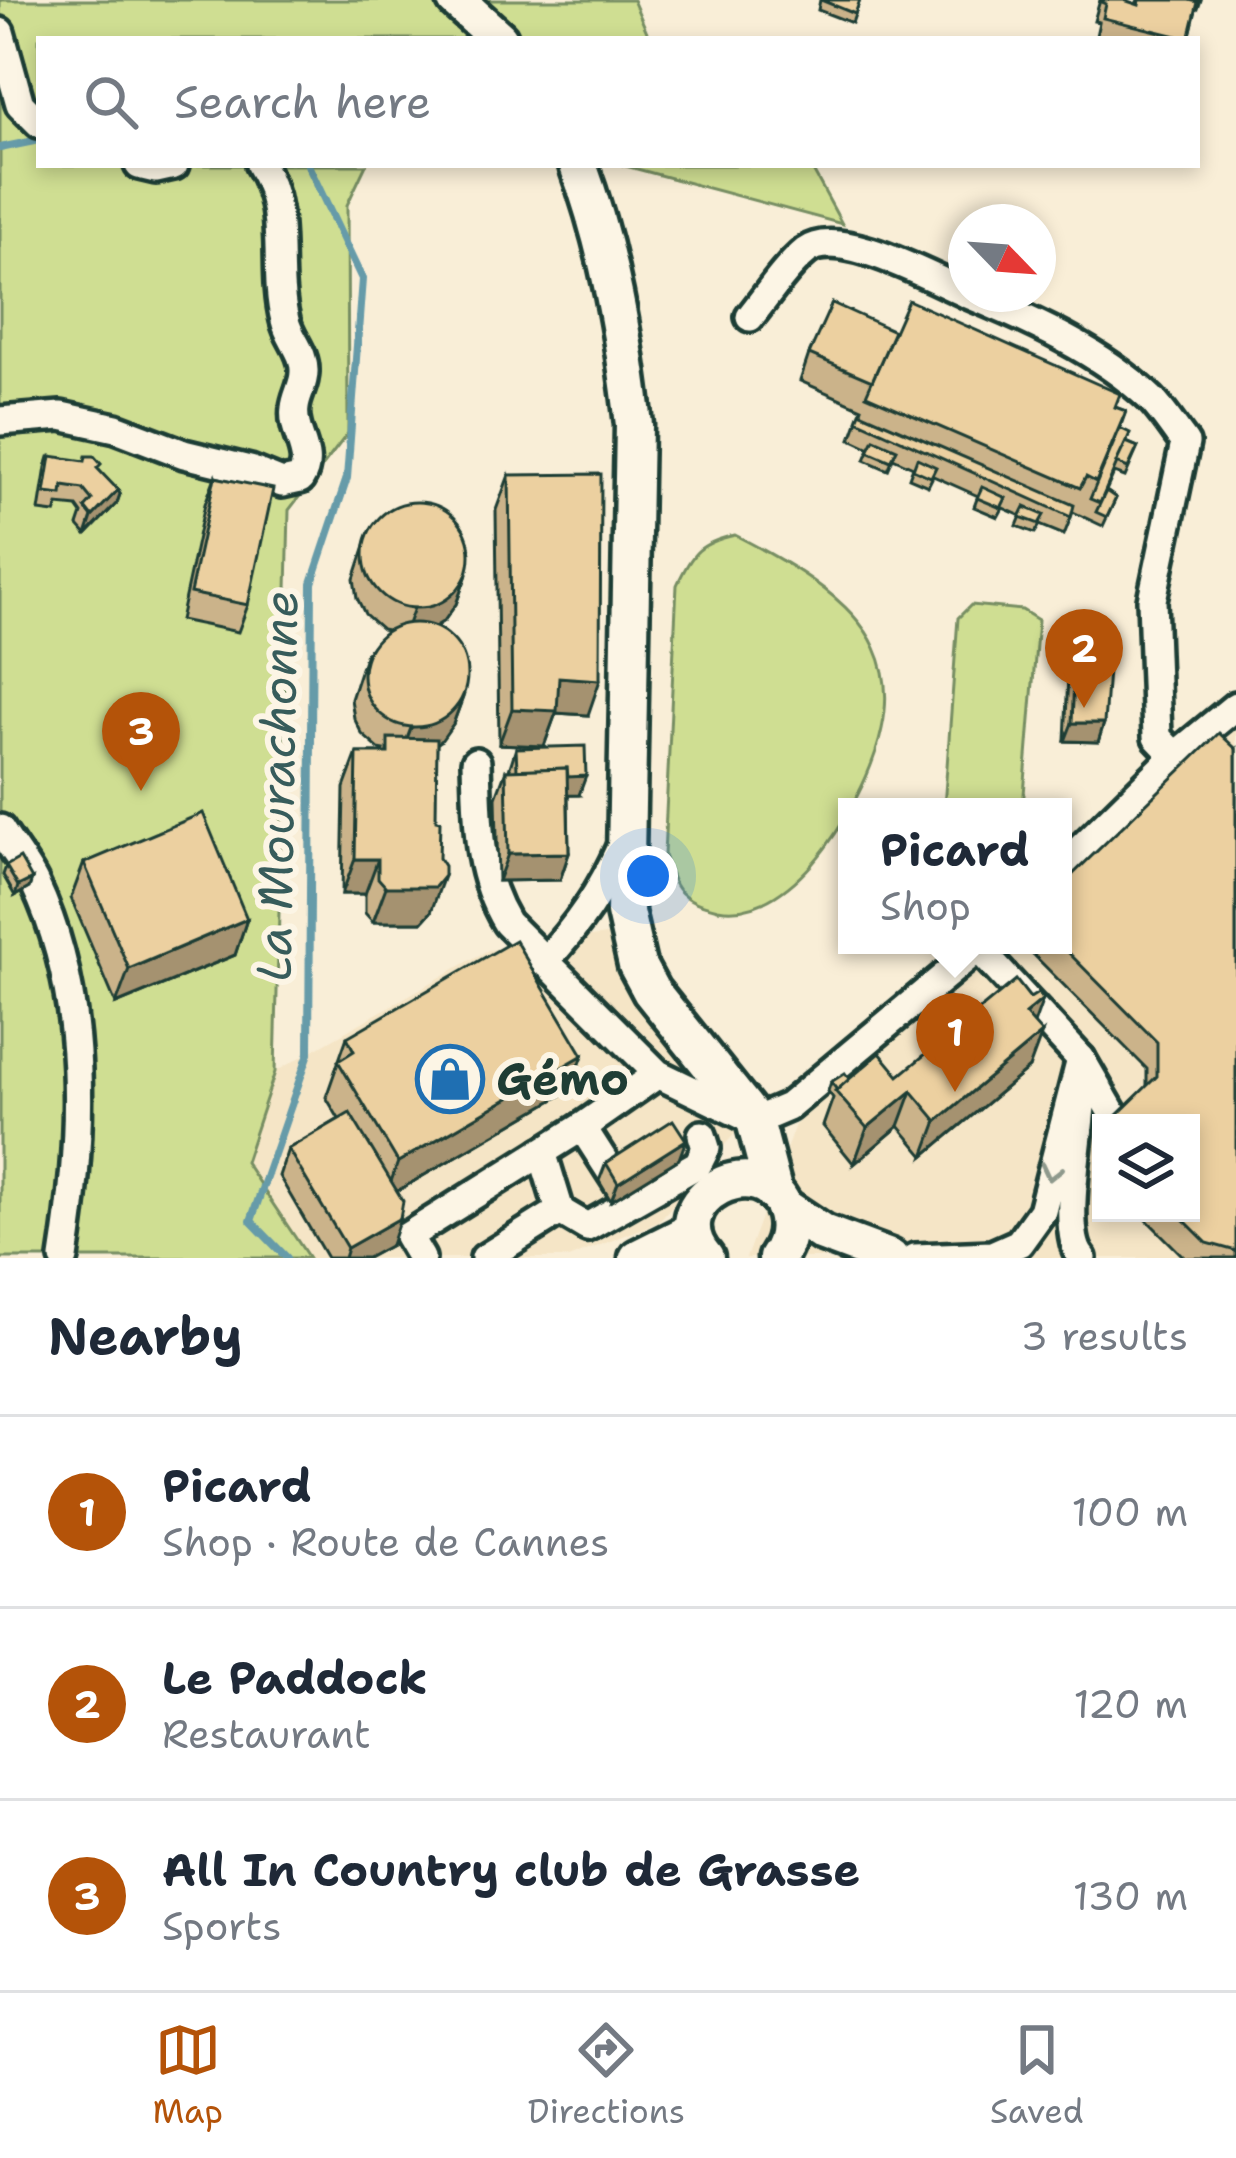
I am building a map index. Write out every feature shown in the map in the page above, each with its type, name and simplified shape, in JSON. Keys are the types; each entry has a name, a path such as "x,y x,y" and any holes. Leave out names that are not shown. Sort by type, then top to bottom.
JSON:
{"main road":[{"path":"457,0 496,36"},
{"path":"579,168 613,287 634,425 626,912 638,965 651,991 754,1121 789,1227 777,1258"},
{"path":"638,1258 699,1244 701,1200 721,1184 754,1121"},
{"path":"721,1184 744,1179 823,1233 890,1258"}],"street":[{"path":"0,32 7,45 14,88 35,119"},
{"path":"0,421 61,416 116,428 282,483 300,479 307,461 295,425 295,407 302,389 303,357 285,322 278,219 261,168"},
{"path":"750,316 804,252 820,243 852,245 948,286"},
{"path":"1011,312 1102,362 1151,399 1185,443 1152,601 1157,736 1175,756"},
{"path":"1072,857 1175,756 1229,721"},
{"path":"476,762 479,855 491,897 507,923 658,1075 754,1121 788,1107 972,954"},
{"path":"0,829 34,884 65,968 75,1040 76,1102 72,1205 64,1258"},
{"path":"544,962 592,905 626,833"},
{"path":"986,954 1129,1114"},
{"path":"915,1258 992,1255 1019,1244 1042,1211 1081,1059"},
{"path":"1081,1059 1083,1113 1070,1218 1076,1251 1082,1258"},
{"path":"421,1258 408,1236 658,1075"},
{"path":"582,1127 630,1202"},
{"path":"542,1152 560,1210 586,1227 698,1164 706,1148 702,1135"},
{"path":"485,1258 560,1210"}],"shaded area":[{"path":"1236,729 1236,1258 746,1258 795,1125 986,954 1072,954 1072,877"},
{"path":"622,933 757,1108 658,1222 568,1258 309,1258 245,1162 275,1072 488,950"}],"green space":[{"path":"0,0 633,0 649,36 36,36 36,168 365,168 347,205 348,433 289,510 275,1072 245,1162 309,1258 0,1258"},
{"path":"633,168 812,168 842,224"},
{"path":"735,535 794,568 833,597 865,630 884,678 885,709 874,756 856,798 838,798 838,829 801,876 775,896 747,908 718,909 696,902 673,881 664,855 677,585 687,564 713,542"},
{"path":"971,605 1022,610 1038,620 1024,798 945,798 958,618"}],"building":[{"path":"821,0 860,0 855,14"},
{"path":"1101,2 1198,2 1190,36 1177,36 1103,18 1106,4"},
{"path":"908,300 1120,394 1115,407 1126,411 1096,482 1086,477 1080,488 866,395"},
{"path":"832,303 894,331 872,381 809,354"},
{"path":"860,412 1074,505 1071,517 857,420"},
{"path":"1120,428 1130,433 1100,503 1090,499"},
{"path":"874,439 897,449 891,461 868,451"},
{"path":"1126,442 1138,447 1128,468 1116,463"},
{"path":"51,456 85,461 86,456 94,456 101,464 97,468 118,490 92,517 85,508 92,500 83,489 63,486 62,495 45,493"},
{"path":"917,458 936,467 931,477 913,469"},
{"path":"601,474 600,680 559,677 557,711 512,709 509,475"},
{"path":"215,477 273,489 248,605 190,593"},
{"path":"982,487 1006,498 1001,508 977,498"},
{"path":"1106,491 1116,498 1107,517 1096,512"},
{"path":"417,502 437,506 454,518 466,535 470,555 466,575 454,592 437,604 417,608 397,604 380,592 368,575 364,555 368,535 380,518 397,506"},
{"path":"1025,507 1044,515 1039,524 1020,517"},
{"path":"415,623 435,627 452,638 463,655 467,675 463,695 452,712 435,723 415,727 395,723 378,712 367,695 363,675 367,655 378,638 395,627"},
{"path":"1075,657 1109,657 1104,723 1072,723"},
{"path":"1219,733 1236,749 1236,1251 1207,1243 1186,1222 1200,1222 1200,1114 1118,1114 1157,1076 1157,1042 1072,954 1072,875"},
{"path":"388,738 437,739 436,820 440,821 439,858 444,876 435,887 386,887 378,878 378,859 355,859 357,753 388,753"},
{"path":"585,746 586,776 568,777 567,768 517,770 516,748"},
{"path":"567,768 569,853 508,854 506,770"},
{"path":"203,813 247,919 129,969 84,863"},
{"path":"20,858 32,879 18,886 6,866"},
{"name":"Gémo","path":"515,940 583,1055 398,1162 338,1061 354,1051 347,1037"},
{"path":"1016,980 1030,998 1038,993 1043,999 1025,1014 1042,1033 937,1121 912,1091 867,1128 835,1091 880,1053 899,1076"},
{"path":"845,1073 849,1079 837,1090 831,1082"},
{"path":"350,1113 403,1201 400,1218 347,1248 288,1149"},
{"path":"673,1120 686,1140 618,1183 606,1163"}],"waterway":[{"name":"La Mourachonne","path":"0,148 36,141"},
{"name":"La Mourachonne","path":"287,1258 251,1221 309,1053 312,583 347,478 362,279 309,168"}],"place":[{"name":"Le Paddock","path":"1084,708"},
{"name":"All In Country club de Grasse","path":"141,791"},
{"name":"Gémo","path":"450,1079"},
{"name":"Picard","path":"955,1092"}]}
